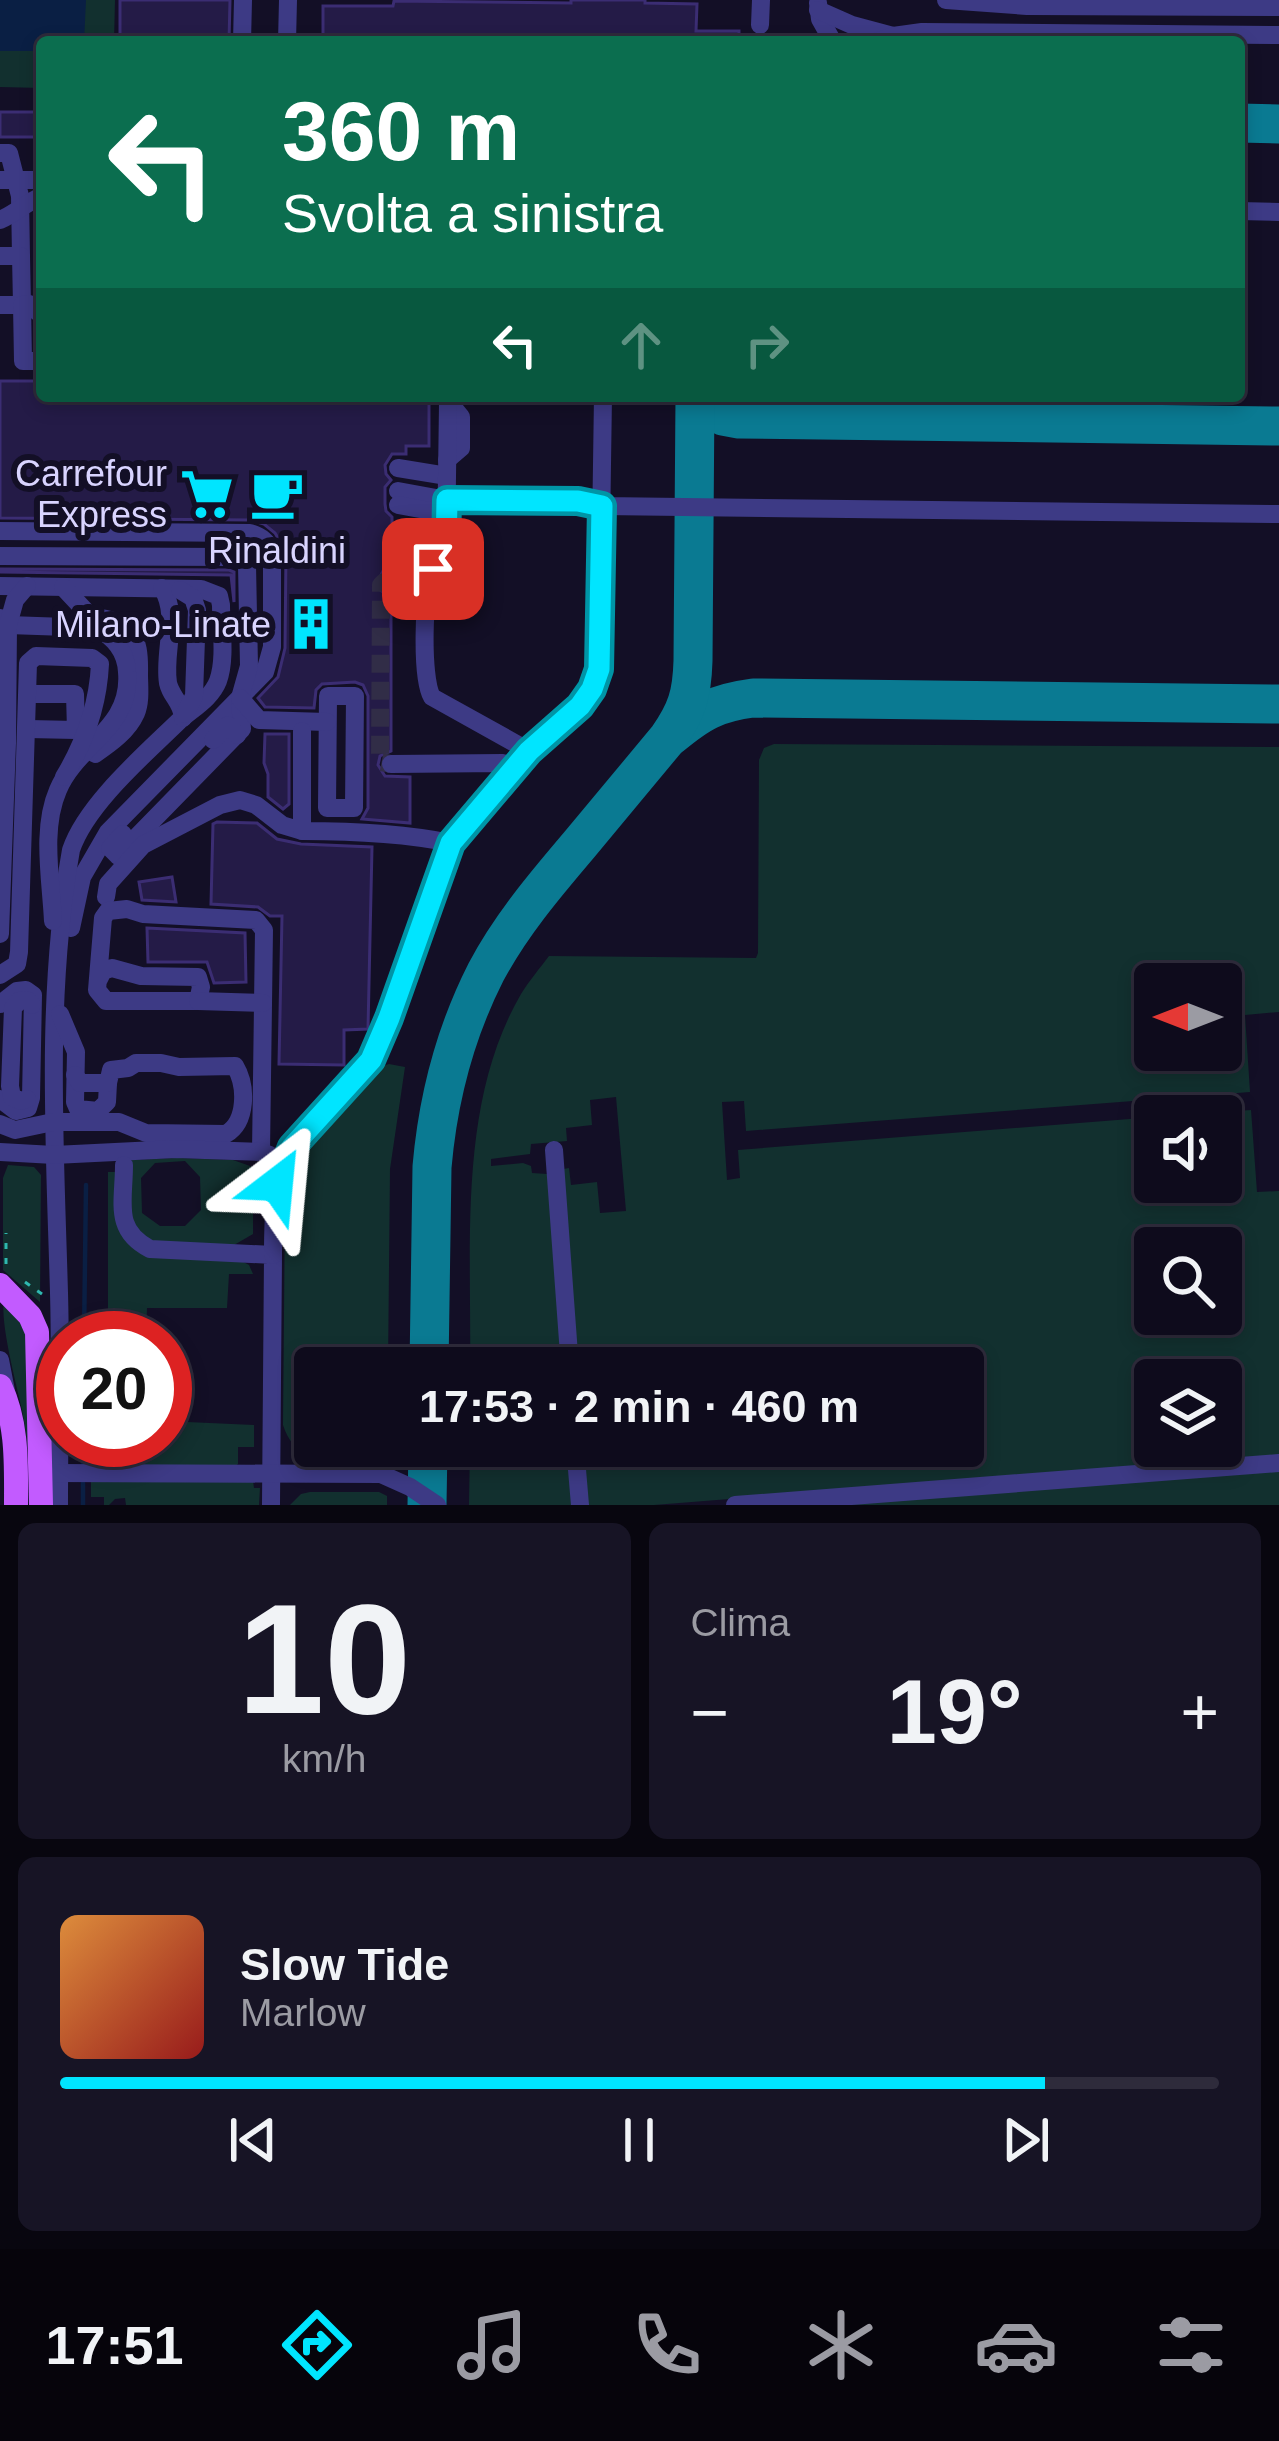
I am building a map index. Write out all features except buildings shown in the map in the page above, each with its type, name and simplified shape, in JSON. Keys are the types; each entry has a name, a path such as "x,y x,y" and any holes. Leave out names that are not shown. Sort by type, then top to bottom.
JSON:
{"main road":[{"path":"10,1278 37,1332 67,1473 41,1505"},
{"path":"4,1395 16,1452 16,1505"}],"lane":[{"path":"242,36 243,0"},
{"path":"287,36 288,0"},
{"path":"760,25 761,0"},
{"path":"946,0 1279,7"},
{"path":"818,5 877,36"},
{"path":"818,5 829,36"},
{"path":"900,36 922,32 1079,36"},
{"path":"1040,33 1051,36"},
{"path":"1221,36 1279,35"},
{"path":"0,153 9,153 8,179 20,212 22,361 36,361"},
{"path":"0,220 36,199"},
{"path":"1245,211 1279,212"},
{"path":"0,256 21,256"},
{"path":"0,305 28,304 36,311"},
{"path":"392,582 425,575 446,550 447,488 435,454 443,402"},
{"path":"271,1505 273,1200 284,1160 371,1060 451,843 529,751 580,706 592,689 599,669 603,402"},
{"path":"447,488 398,486 602,506 1279,514"},
{"path":"0,531 250,533 260,536 272,552 272,647 265,672 108,832 82,877 56,1002"},
{"path":"0,556 240,559 247,565 249,665 240,698 242,729 236,735 228,725 110,848 118,856 112,862 92,858"},
{"path":"425,575 426,686 432,698 529,751"},
{"path":"0,586 212,591 221,605 217,683 98,804 76,833 66,877 53,1122 56,1217 51,1387 67,1473 58,1505"},
{"path":"0,934 5,613 27,586"},
{"path":"62,586 92,617 125,625 136,639 140,660 135,716 118,737 69,772"},
{"path":"170,588 168,683 182,706 182,718"},
{"path":"5,613 45,616 58,626 82,626 108,634 122,651 128,689 123,708 69,772"},
{"path":"0,975 16,964 20,952 28,663 36,656 92,658 100,664 95,709 53,805 48,832"},
{"path":"0,1124 15,1130 53,1122 119,1122 146,1133 226,1134 242,1118 242,1077 235,1066 136,1063 112,1070 106,1102 98,1111 78,1109 76,1052 56,1002 46,816 52,786 75,742 75,694 28,694"},
{"path":"302,831 312,725 328,696 355,696 354,808 327,808 312,725"},
{"path":"240,698 260,720 312,725"},
{"path":"28,729 76,730"},
{"path":"392,764 503,763 512,770"},
{"path":"106,896 108,884 143,845 220,805 240,800 302,831 350,831 451,843"},
{"path":"261,1152 264,930 256,920 244,917 143,914 128,909 108,911 103,918 97,990 106,1001 263,1003"},
{"path":"98,981 103,971 112,968 141,976 198,977 198,1001"},
{"path":"0,1004 17,991 33,994 32,1098 28,1108 16,1111 0,1099"},
{"path":"75,1075 80,1083 108,1083"},
{"path":"0,1151 54,1155 176,1149 261,1152 284,1160"},
{"path":"554,1150 568,1347"},
{"path":"124,1165 124,1220 134,1241 150,1249 273,1255"},
{"path":"0,1360 4,1395"},
{"path":"735,1505 1279,1463"},
{"path":"577,1467 580,1505"},
{"path":"67,1473 381,1474 436,1505"}],"path":[{"path":"6,1233 10,1278 44,1295"}],"green space":[{"path":"0,0 115,0 114,36 36,36 36,88 0,87"},
{"path":"774,744 1279,747 1279,1012 1245,1015 1250,1092 1134,1095 1134,1101 746,1131 744,1101 722,1102 727,1180 740,1178 738,1150 1134,1119 1134,1203 1242,1203 1242,1111 1251,1110 1257,1192 1279,1191 1279,1455 1242,1458 1242,1359 1134,1359 1134,1467 654,1505 585,1505 581,1467 984,1467 984,1347 572,1347 558,1170 569,1168 571,1185 597,1182 600,1213 626,1211 616,1097 590,1100 592,1125 566,1128 567,1141 531,1144 530,1154 491,1159 491,1166 531,1166 532,1173 547,1174 553,1185 565,1347 470,1347 470,1225 477,1129 486,1082 521,994 549,956 756,958 759,760 764,748"},
{"path":"383,1066 405,1067 390,1169 388,1347 294,1347 294,1445 283,1425 285,1199 303,1152"},
{"path":"132,1160 233,1160 253,1167 253,1234 234,1245 155,1244 131,1229","holes":["185,1161 200,1177 201,1210 185,1226 160,1226 142,1213 141,1178 155,1163"]},
{"path":"8,1165 34,1167 41,1175 40,1302 3,1270 3,1178"},
{"path":"108,1172 119,1172 122,1235 236,1258 249,1265 253,1274 229,1274 227,1308 108,1311"},
{"path":"4,1299 26,1330 30,1467 6,1338"},
{"path":"192,1422 254,1425 254,1447 238,1447 234,1467 192,1467"},
{"path":"470,1467 572,1467 574,1505 469,1505"},
{"path":"1279,1468 1279,1505 795,1505"},
{"path":"91,1480 253,1481 254,1488 260,1488 259,1505 126,1505 125,1498 104,1505 104,1497 91,1497"},
{"path":"310,1492 379,1492 387,1496 387,1505 290,1505"}],"water":[{"path":"0,0 86,0 84,36 36,36 36,51 0,51"}],"waterway":[{"path":"84,1311 86,1185"},
{"path":"83,1483 83,1505"}],"taxiway":[{"path":"1245,123 1279,124"},
{"path":"429,1347 432,1167 444,1091 465,1018 517,922 668,738 687,702 693,661 695,402"},
{"path":"709,402 723,416 739,419 1279,426"},
{"path":"671,736 709,710 753,698 1279,704"},
{"path":"427,1505 428,1467"}],"tunnel":[{"path":"391,582 381,585 380,758 391,764"}],"place":[{"name":"Carrefour Express","path":"207,494"},
{"name":"Rinaldini","path":"277,494"},
{"name":"Milano-Linate","path":"311,624"}],"route":[{"path":"277,1184 292,1147 371,1060 451,843 529,751 580,706 599,669 602,506 578,501 447,500 446,550 433,569"}]}
